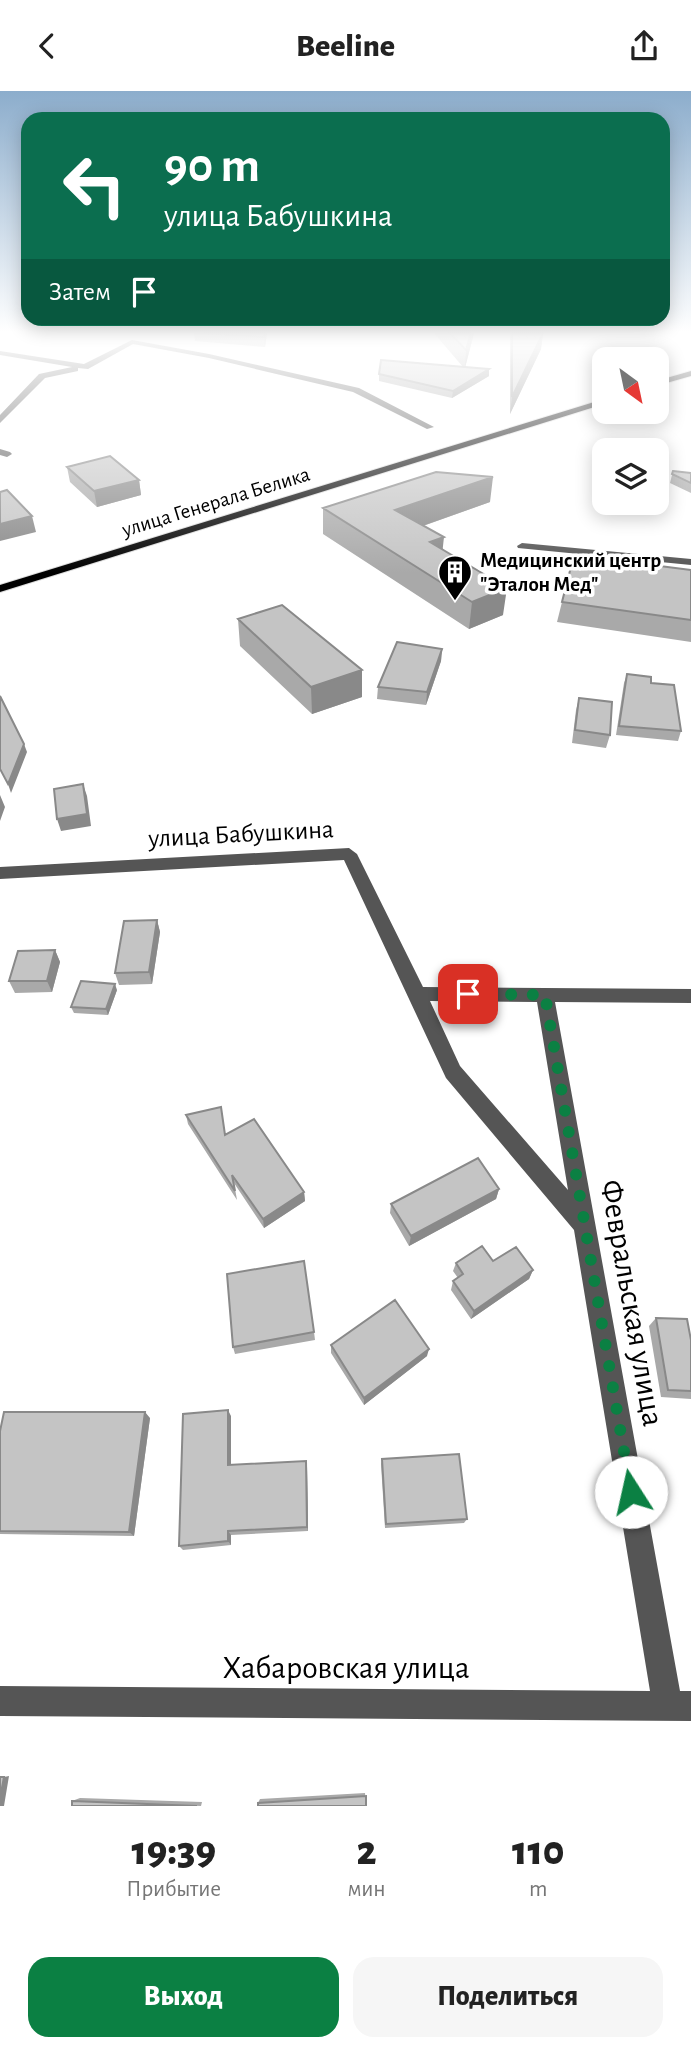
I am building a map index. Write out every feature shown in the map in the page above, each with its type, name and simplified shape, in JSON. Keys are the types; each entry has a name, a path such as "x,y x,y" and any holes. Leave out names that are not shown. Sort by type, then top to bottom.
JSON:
{"main road":[{"name":"улица Генерала Белика","path":"0,589 565,413"}],"street":[{"path":"401,413 430,428"},
{"path":"523,546 691,562"},
{"name":"улица Бабушкина","path":"0,873 349,854 417,994"},
{"path":"585,1226 453,1072 417,994 691,996"},
{"name":"Февральская улица","path":"545,995 585,1226 679,1705"},
{"name":"Хабаровская улица","path":"0,1701 679,1705"}],"building":[{"path":"110,456 139,480 94,491 67,467"},
{"path":"673,471 691,473 691,483 672,474"},
{"path":"436,472 493,477 395,510 444,537 430,542 507,588 472,602 323,508"},
{"path":"7,490 32,516 0,524 0,492"},
{"path":"574,555 691,570 691,620 562,602"},
{"path":"282,605 362,670 311,687 238,619"},
{"path":"397,642 442,649 427,692 378,687"},
{"path":"627,674 651,677 651,683 674,685 681,731 619,726"},
{"path":"0,696 24,744 8,784 0,769"},
{"path":"579,698 612,702 610,735 575,730"},
{"path":"83,784 87,814 57,819 54,789"},
{"path":"157,920 149,972 115,973 124,921"},
{"path":"55,950 47,981 9,981 18,951"},
{"path":"81,981 115,984 106,1009 71,1007"},
{"path":"221,1107 225,1135 254,1119 304,1192 263,1219 232,1175 235,1191 186,1115"},
{"path":"478,1158 499,1189 411,1236 391,1204"},
{"path":"482,1246 493,1261 516,1247 533,1270 474,1311 453,1281 463,1274 456,1263"},
{"path":"304,1261 314,1332 233,1347 227,1274"},
{"path":"395,1300 429,1349 364,1398 331,1345"},
{"path":"656,1318 687,1319 691,1340 691,1391 668,1390"},
{"path":"228,1410 228,1465 306,1461 307,1527 228,1531 228,1541 179,1546 183,1414"},
{"path":"4,1412 145,1412 129,1532 0,1531 0,1431"},
{"path":"459,1454 467,1519 386,1524 382,1459"},
{"path":"0,1777 4,1777 0,1798"},
{"path":"366,1796 366,1806 258,1806 258,1803"},
{"path":"72,1801 197,1806 72,1806"}],"place":[{"name":"Медицинский центр \"Эталон Мед\"","path":"455,602"}],"route":[{"path":"468,994 545,995 631,1492"}]}
